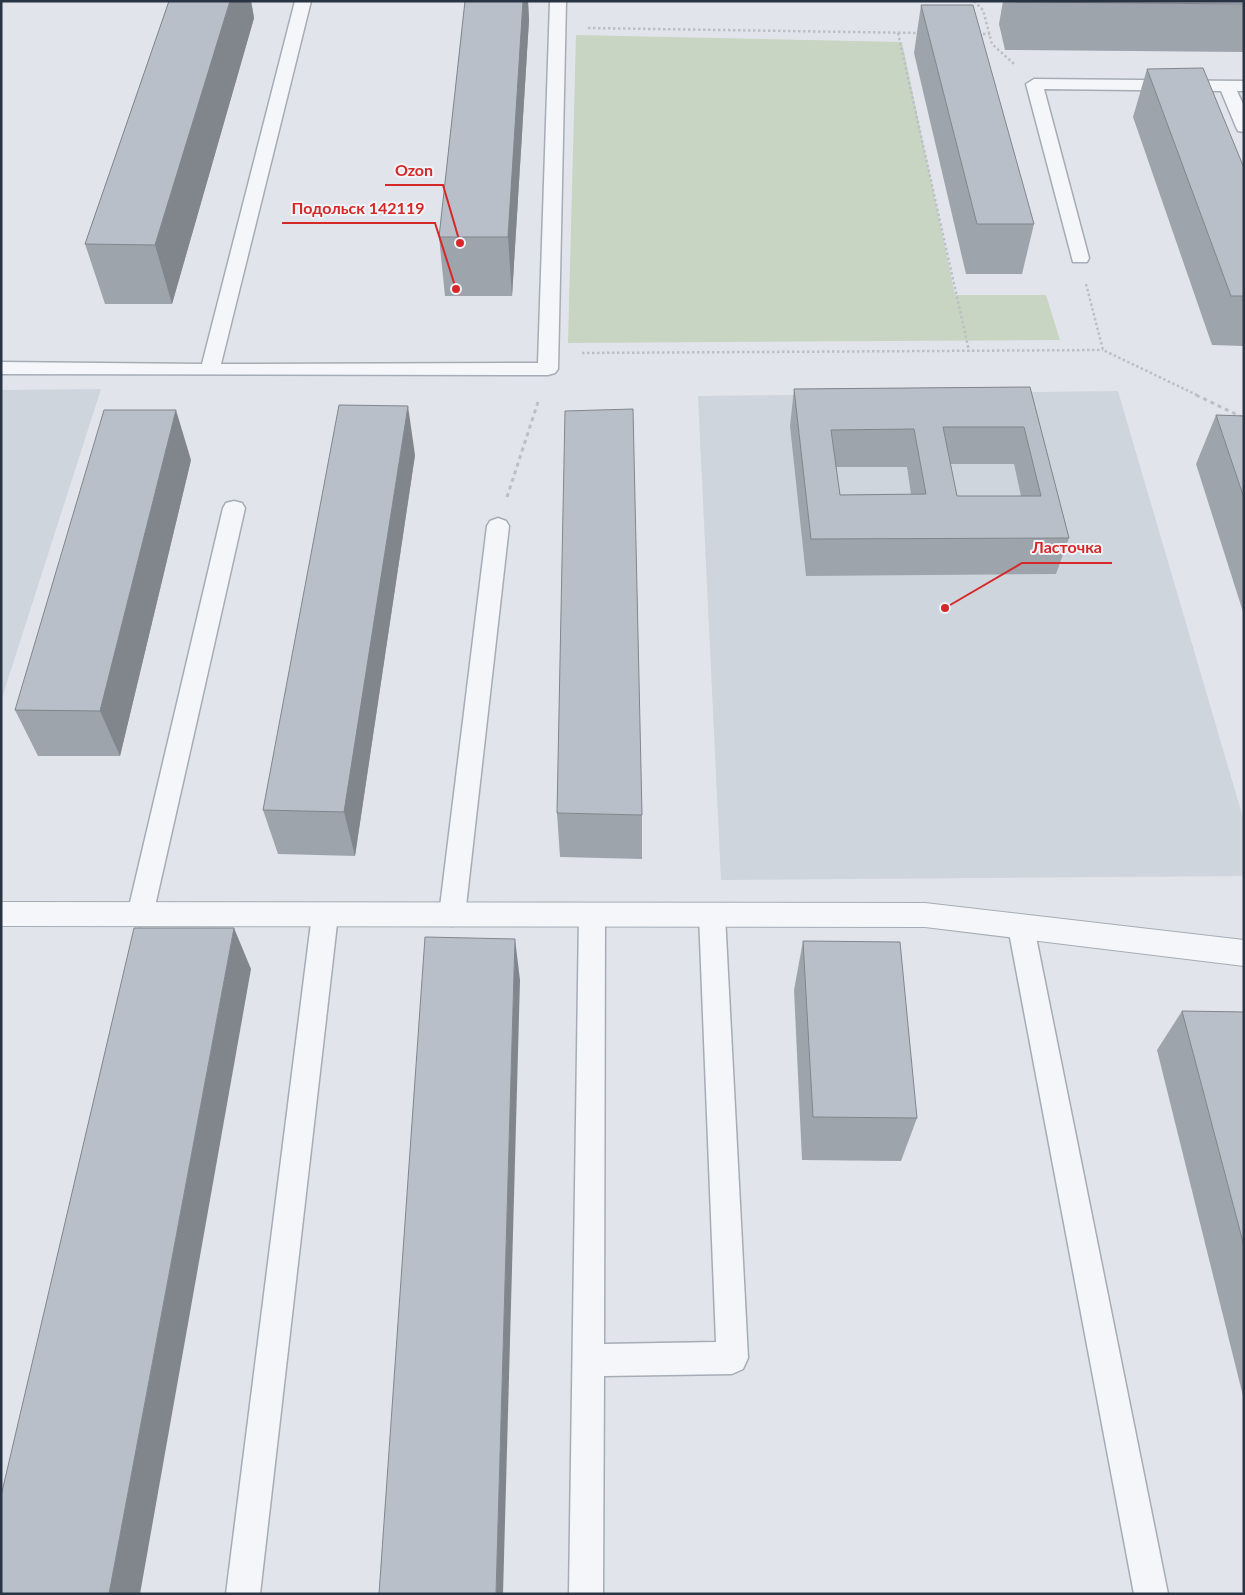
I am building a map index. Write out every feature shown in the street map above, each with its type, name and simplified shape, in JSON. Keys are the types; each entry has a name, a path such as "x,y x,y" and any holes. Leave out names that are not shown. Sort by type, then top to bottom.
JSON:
{"street":[{"path":"1,914 925,915 1244,953"}],"lane":[{"path":"210,370 302,1"},
{"path":"1,368 210,370 548,361 558,1"},
{"path":"1080,258 1034,84 1244,86"},
{"path":"1227,86 1244,127"},
{"path":"140,915 234,508"},
{"path":"452,915 498,526"},
{"path":"243,1594 325,915"},
{"path":"586,1594 592,915"},
{"path":"588,1360 732,1358 712,915"},
{"path":"1021,927 1151,1594"}],"path":[{"path":"974,1 983,10 992,44 1034,84"},
{"path":"557,28 925,33"},
{"path":"898,33 969,351"},
{"path":"971,34 990,34"},
{"path":"1080,258 1104,350"},
{"path":"498,526 548,361 969,351 1104,350 1244,418"}],"shaded area":[{"path":"101,389 1,701 1,390"},
{"path":"1118,391 1244,821 1244,876 721,880 698,396"}],"green space":[{"path":"576,35 902,42 955,295 1046,295 1060,340 568,343"}],"building":[{"path":"169,1 230,1 155,245 85,244"},
{"path":"465,1 523,1 508,237 439,237"},
{"path":"1244,1 1244,4 1015,2"},
{"path":"921,5 973,5 1034,224 977,224"},
{"path":"1203,68 1244,168 1244,296 1231,296 1147,69"},
{"path":"1030,387 1069,538 811,539 794,389","holes":["943,427 1024,427 1041,496 957,496","914,429 926,494 840,495 831,430"]},
{"path":"339,405 408,406 344,812 263,810"},
{"path":"633,409 642,815 557,813 565,411"},
{"path":"104,410 176,410 100,711 15,710"},
{"path":"1216,415 1244,416 1244,498"},
{"path":"134,928 234,928 109,1594 1,1594 1,1496"},
{"path":"425,937 515,939 496,1594 379,1594"},
{"path":"803,941 900,942 917,1118 813,1117"},
{"path":"1182,1011 1244,1012 1244,1246"}],"place":[{"name":"Ozon","path":"460,243"},
{"name":"Подольск 142119","path":"456,289"},
{"name":"Ласточка","path":"945,608"}]}
